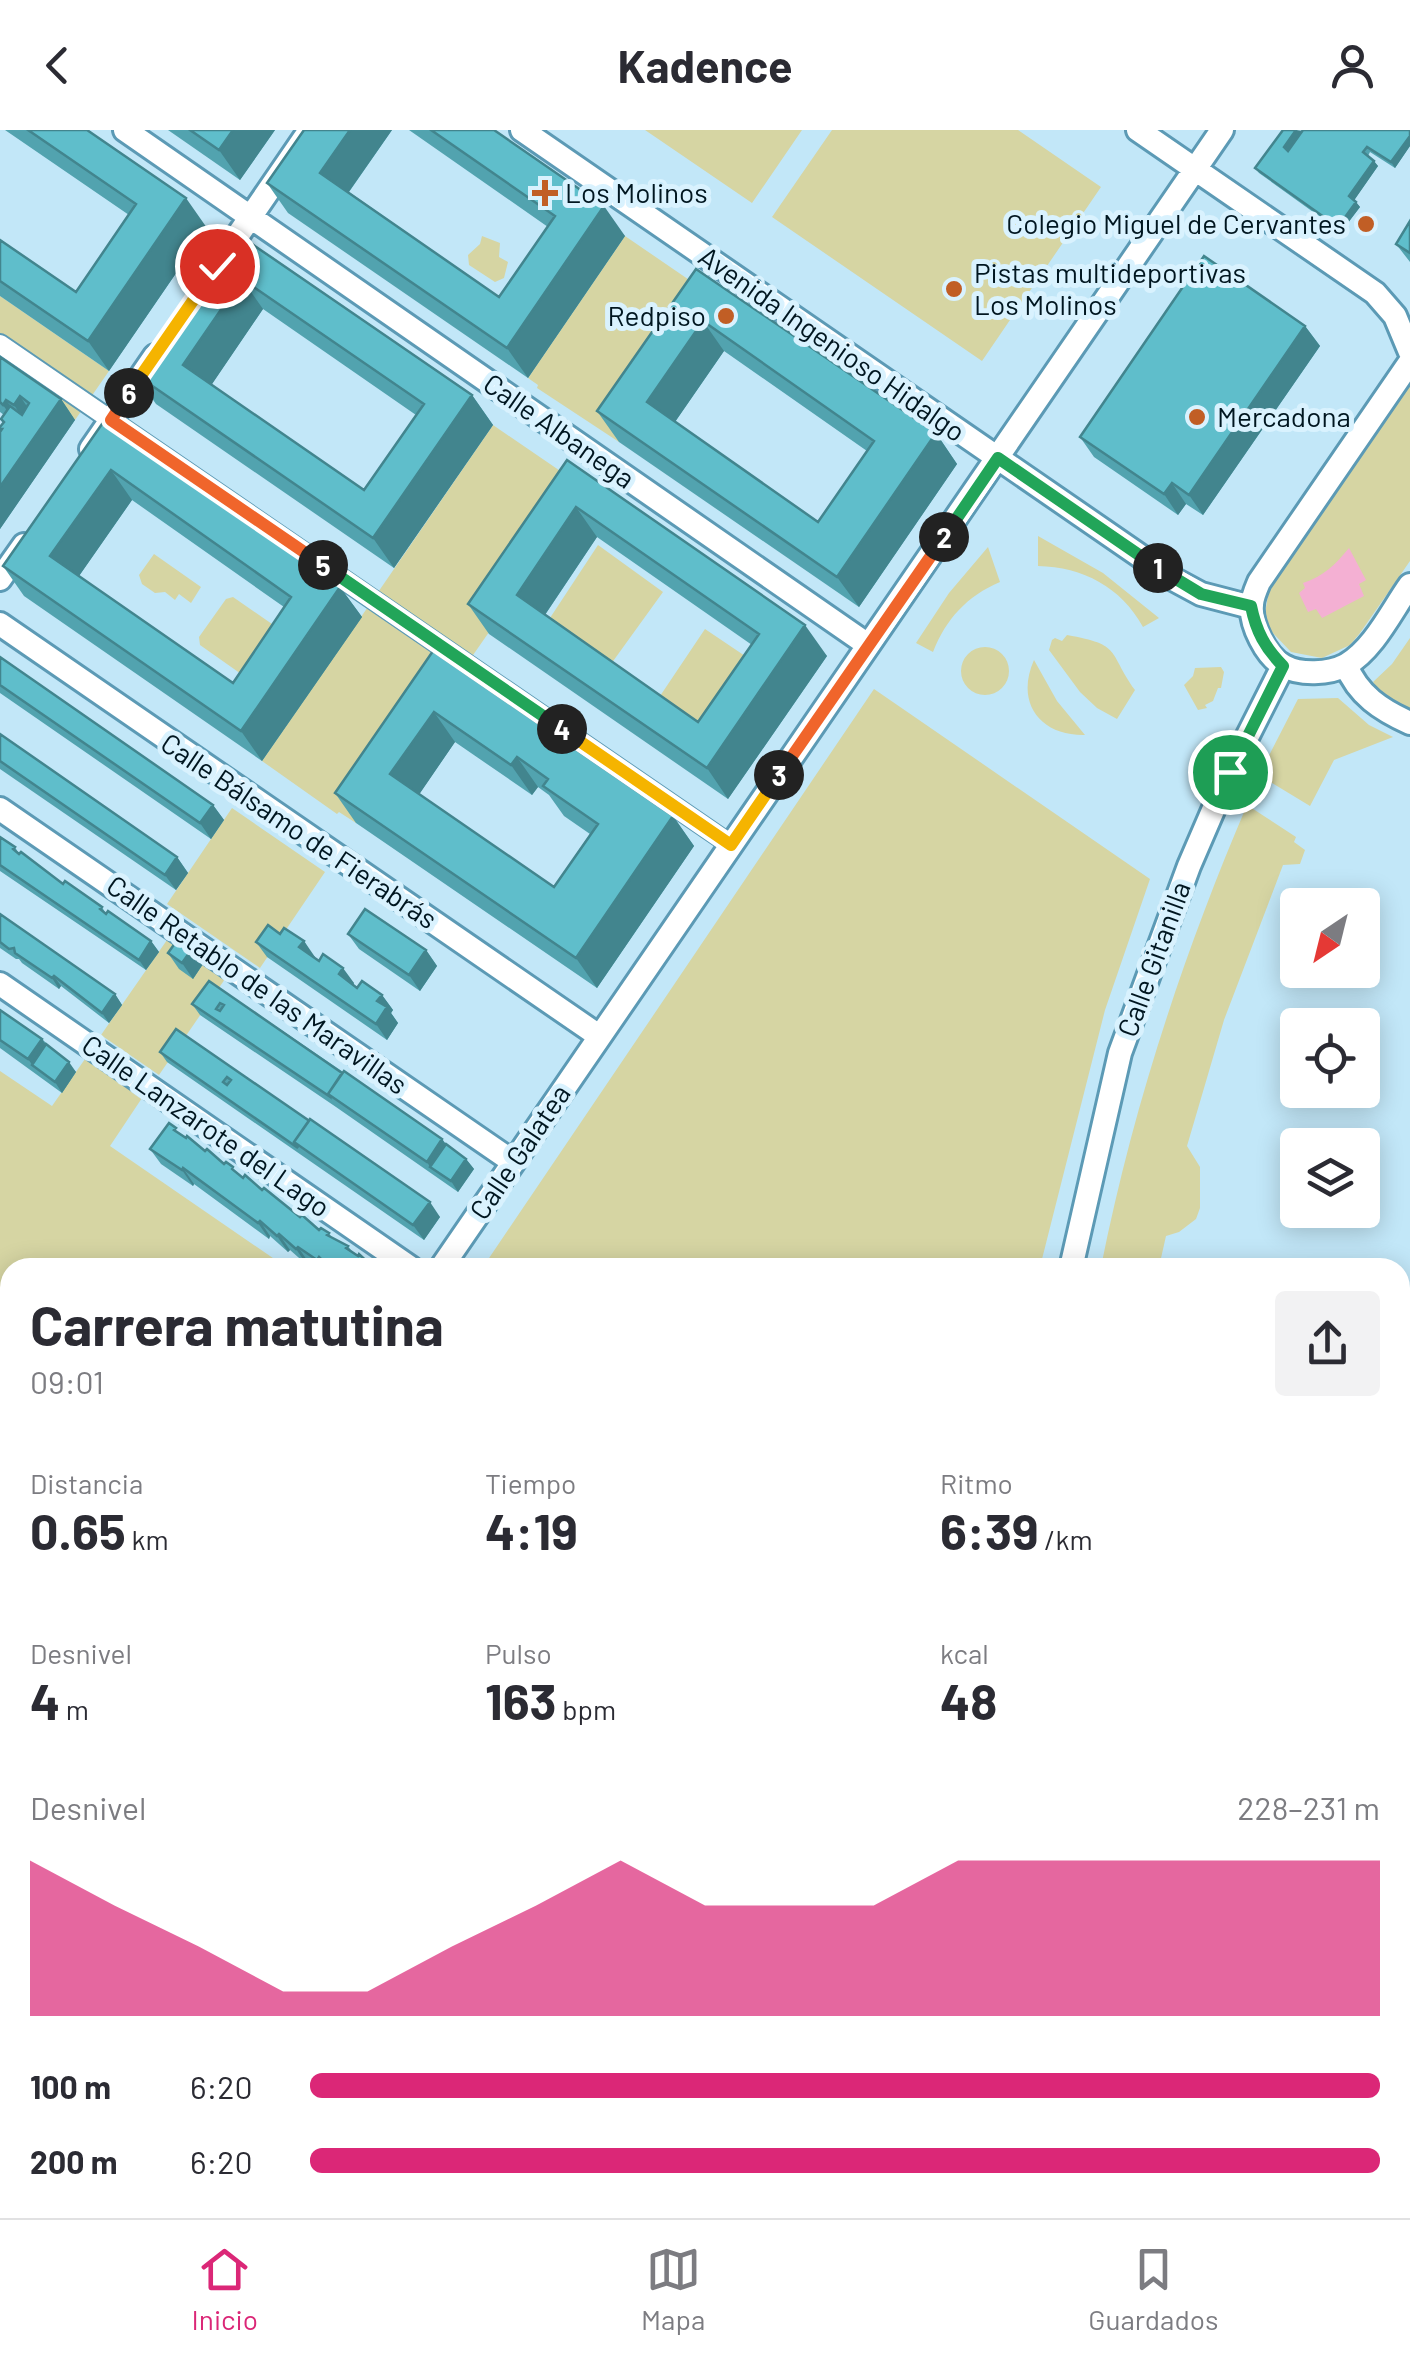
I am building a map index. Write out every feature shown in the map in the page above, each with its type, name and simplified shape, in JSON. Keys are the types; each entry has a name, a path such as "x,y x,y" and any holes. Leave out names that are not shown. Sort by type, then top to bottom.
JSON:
{"street":[{"name":"Calle Albanega","path":"125,130 868,645"},
{"path":"206,281 310,130"},
{"name":"Avenida Ingenioso Hidalgo","path":"522,130 1175,580 1201,594 1251,606"},
{"path":"1138,130 1375,293 1394,316 1410,352"},
{"name":"Calle Galatea","path":"448,1258 1222,130"},
{"path":"77,469 164,343"},
{"path":"0,344 731,845"},
{"path":"1410,362 1258,582 1251,606 1255,628 1283,666 1310,672 1346,664 1370,643 1410,585"},
{"path":"0,579 34,530"},
{"name":"Calle Bálsamo de Fierabrás","path":"0,624 599,1036"},
{"path":"1346,664 1352,680 1367,698 1410,723"},
{"name":"Calle Gitanilla","path":"1073,1258 1120,1053 1188,866 1283,666"},
{"name":"Calle Retablo de las Maravillas","path":"0,809 514,1162"},
{"name":"Calle Lanzarote del Lago","path":"0,984 397,1258"}],"green space":[{"path":"645,130 802,130 752,203"},
{"name":"Pistas multideportivas Los Molinos","path":"832,130 1018,130 1101,187 982,361 772,217"},
{"path":"482,236 500,243 499,257 508,262 504,278 495,282 469,265 468,255 480,244"},
{"path":"625,236 717,299 619,442 537,388 528,378"},
{"path":"0,296 109,371 75,420 0,367"},
{"path":"1410,382 1410,561 1350,645 1322,658 1291,652 1270,630 1265,614 1270,583"},
{"path":"493,425 588,490 356,823 262,761"},
{"path":"1038,536 1103,573 1159,618 1143,627 1124,601 1099,582 1070,570 1038,566"},
{"path":"598,545 663,592 611,664 548,621"},
{"path":"988,547 1000,582 977,594 959,610 933,652 916,643 949,593"},
{"path":"154,554 201,587 191,603 179,594 175,600 142,584 139,575"},
{"path":"233,597 295,640 261,688 200,645 199,637 226,599"},
{"path":"705,629 769,672 720,745 656,702"},
{"path":"1067,635 1097,642 1116,658 1135,690 1117,719 1080,692 1049,650 1052,640 1062,641"},
{"path":"1410,638 1410,709 1379,692 1373,682"},
{"path":"985,647 1002,654 1009,671 1002,688 985,695 968,688 961,671 968,654"},
{"path":"1034,660 1057,701 1085,735 1055,730 1036,714 1028,690"},
{"path":"1221,667 1221,688 1213,701 1205,705 1207,708 1198,710 1184,685 1195,668"},
{"path":"874,689 1150,879 1105,1010 1042,1258 489,1258"},
{"path":"1338,698 1369,725 1393,737 1334,760 1310,806 1259,775 1298,699"},
{"path":"1247,805 1296,837 1294,842 1305,850 1300,864 1283,865 1224,1020 1187,1146 1200,1167 1200,1208 1196,1219 1166,1236 1161,1258 1103,1258 1144,1090 1202,918"},
{"path":"232,808 325,872 260,968 167,904"},
{"path":"167,940 225,979 159,1075 101,1035"},
{"path":"85,1059 142,1098 110,1146 273,1258 0,1258 0,1071 52,1106"}],"shaded area":[{"path":"1349,548 1366,580 1359,584 1364,596 1322,618 1316,609 1308,612 1299,593 1305,588 1303,583 1329,569"}],"building":[{"path":"28,130 87,130 186,198 88,341 0,281 0,240 76,292 136,204"},
{"path":"190,130 233,130 219,150"},
{"path":"304,130 350,130 320,173 499,297 555,216 431,130 494,130 604,206 507,348 267,183"},
{"path":"1283,130 1296,130 1284,147 1288,151 1303,130 1410,130 1410,136 1391,162 1367,147 1363,152 1374,161 1349,196 1356,202 1338,227 1255,168"},
{"path":"1410,221 1410,253 1396,244"},
{"path":"233,231 472,395 373,538 135,374","holes":["242,279 424,404 364,490 183,365"]},
{"name":"Mercadona","path":"1204,256 1305,326 1189,495 1172,483 1164,494 1080,437"},
{"path":"696,269 936,433 837,577 597,411","holes":["703,321 874,441 818,522 647,402"]},
{"path":"0,357 61,399 0,487 0,427 4,422 1,419 10,406 22,415 29,403 20,396 14,405 6,400 3,405 0,402"},
{"path":"102,424 340,587 241,731 3,566","holes":["111,470 291,597 233,683 50,556"]},
{"path":"567,460 805,625 707,768 468,604","holes":["576,507 759,634 698,722 517,595"]},
{"path":"433,651 673,816 576,958 335,793","holes":["434,712 511,765 517,757 548,779 543,786 598,824 554,887 390,774"]},
{"path":"0,657 213,805 200,823 0,685"},
{"path":"0,734 177,857 165,875 0,761"},
{"path":"0,837 19,854 102,907 106,914 108,911 151,941 139,960 0,865"},
{"path":"365,909 426,950 409,975 348,934"},
{"path":"0,914 115,994 102,1013 54,976 15,953 14,948 0,942"},
{"path":"268,925 280,934 284,928 304,941 299,947 319,961 323,954 343,968 339,974 357,988 362,981 382,995 377,1001 387,1007 376,1024 256,942"},
{"path":"178,939 192,949 182,963 168,953"},
{"path":"209,981 342,1073 329,1096 192,1004"},
{"path":"0,1010 42,1039 28,1059 0,1040"},
{"path":"176,1029 308,1120 294,1142 298,1148 160,1052"},
{"path":"46,1044 69,1062 55,1082 32,1065"},
{"path":"344,1071 442,1139 427,1162 328,1094"},
{"path":"310,1119 430,1202 413,1225 294,1142"},
{"path":"169,1123 363,1258 314,1258 296,1249 150,1149"},
{"path":"446,1144 466,1159 451,1181 430,1167"}],"place":[{"name":"Los Molinos","path":"545,193"},
{"name":"Colegio Miguel de Cervantes","path":"1366,224"},
{"name":"Pistas multideportivas Los Molinos","path":"954,289"},
{"name":"Redpiso","path":"726,316"},
{"name":"Mercadona","path":"1197,417"}],"route":[{"path":"217,266 111,420 731,845 998,458 1175,580 1201,594 1251,606 1255,628 1283,666 1230,772"}]}
